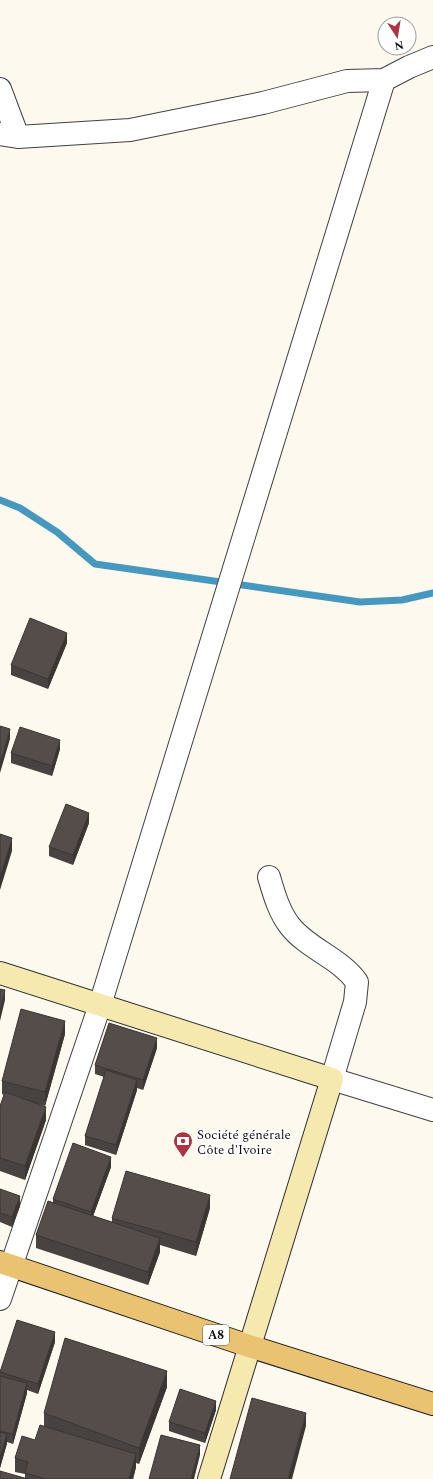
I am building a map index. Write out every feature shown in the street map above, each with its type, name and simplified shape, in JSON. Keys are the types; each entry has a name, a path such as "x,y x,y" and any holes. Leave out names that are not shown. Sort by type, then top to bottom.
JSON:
{"main road":[{"name":"A8","path":"6,1263 249,1346 433,1404"}],"street":[{"path":"0,89 9,135 130,130 263,103 347,81 384,80 409,66 433,57"},
{"path":"0,1299 6,1263 100,1005 384,80"},
{"path":"209,1479 355,1002 357,982 345,969 308,943 290,926 278,905 269,878"},
{"path":"0,973 433,1110"}],"building":[{"path":"30,618 67,633 48,679 11,665"},
{"path":"0,726 10,729 0,764"},
{"path":"20,727 60,740 52,766 11,753"},
{"path":"66,804 89,813 73,855 49,847"},
{"path":"0,834 12,838 0,877"},
{"path":"0,989 5,990 0,1011"},
{"path":"21,1009 65,1021 45,1092 2,1081"},
{"path":"109,1023 157,1038 143,1080 95,1065"},
{"path":"106,1070 137,1080 116,1145 85,1136"},
{"path":"5,1092 46,1107 25,1166 0,1158 0,1106"},
{"path":"73,1143 111,1157 91,1212 53,1199"},
{"path":"126,1171 210,1195 196,1242 112,1218"},
{"path":"0,1189 20,1196 12,1217 0,1213"},
{"path":"48,1201 160,1238 148,1272 36,1235"},
{"path":"17,1320 55,1332 38,1384 0,1372"},
{"path":"65,1338 167,1371 139,1448 44,1413"},
{"path":"0,1376 27,1383 13,1434 0,1431"},
{"path":"180,1389 216,1401 205,1433 169,1422"},
{"path":"252,1398 306,1413 288,1479 230,1479"},
{"path":"40,1425 136,1454 129,1479 46,1479 25,1473 28,1462 15,1458 22,1436 35,1440"},
{"path":"0,1432 7,1434 0,1458"},
{"path":"161,1435 200,1445 191,1479 149,1479"},
{"path":"0,1471 28,1479 0,1479"}],"waterway":[{"path":"0,500 20,508 57,532 95,564 360,602 402,600 433,593"}],"place":[{"name":"Société générale Côte d'Ivoire","path":"183,1158"}]}
